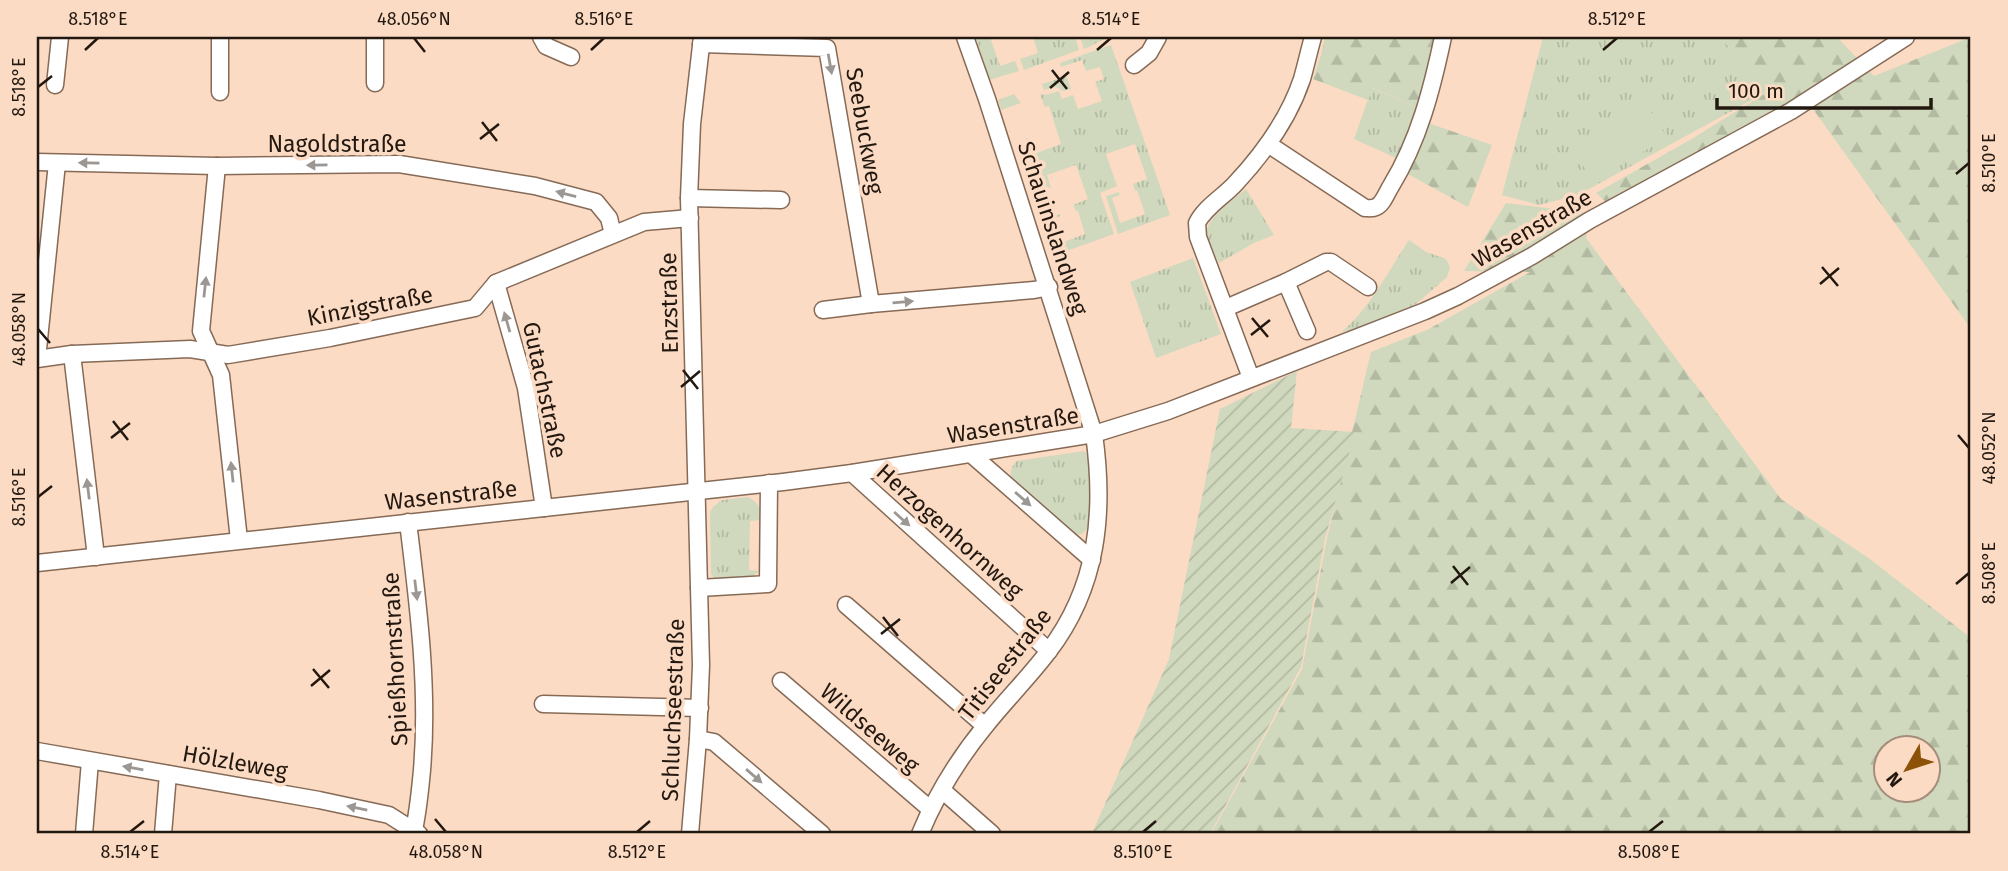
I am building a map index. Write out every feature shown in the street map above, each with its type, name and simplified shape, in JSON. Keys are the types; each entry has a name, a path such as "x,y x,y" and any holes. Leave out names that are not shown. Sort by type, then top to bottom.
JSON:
{"street":[{"path":"55,85 61,37"},
{"path":"219,92 220,37"},
{"path":"375,37 375,83"},
{"path":"541,37 546,46 570,57"},
{"name":"Schauinslandweg","path":"965,37 1049,287 1094,435"},
{"path":"1134,65 1149,53 1158,37"},
{"path":"1251,378 1198,237 1197,223 1268,144 1286,115 1301,81 1313,37"},
{"path":"1268,144 1365,208 1374,209 1381,203 1398,174 1421,123 1443,37"},
{"name":"Wasenstraße","path":"37,563 852,473 1094,435 1145,419 1458,296 1656,183 1791,111 1906,37"},
{"name":"Enzstraße","path":"696,491 690,198 692,124 702,40"},
{"name":"Seebuckweg","path":"702,40 827,48 871,304"},
{"name":"Nagoldstraße","path":"37,162 217,166 399,164 535,186 596,202 609,218 613,234"},
{"path":"37,359 57,163"},
{"path":"217,166 201,331 221,375 239,540"},
{"path":"690,198 781,200"},
{"name":"Kinzigstraße","path":"37,359 72,354 190,349 228,355 248,353 475,309 496,283 644,222 690,218"},
{"path":"1226,308 1325,262 1331,262 1368,287"},
{"path":"1286,282 1307,331"},
{"name":"Gutachstraße","path":"496,283 526,388 544,508"},
{"path":"823,310 1049,287"},
{"path":"72,354 96,557"},
{"name":"Titiseestraße","path":"920,834 930,809 957,763 1049,651 1078,601 1092,560 1098,528 1099,466 1094,435"},
{"path":"971,454 1092,560"},
{"name":"Herzogenhornweg","path":"852,473 1049,651"},
{"name":"Schluchseestraße","path":"699,588 768,584 769,483"},
{"name":"Schluchseestraße","path":"690,834 701,665 696,491"},
{"name":"Spießhornstraße","path":"408,522 424,682 424,741 415,833"},
{"path":"846,605 985,726"},
{"name":"Wildseeweg","path":"781,681 930,809"},
{"path":"542,704 700,708"},
{"path":"698,739 714,742 822,834"},
{"name":"Hölzleweg","path":"37,751 389,814 415,833"},
{"path":"84,834 90,761"},
{"path":"163,834 168,774"},
{"path":"942,790 992,834"}],"green space":[{"path":"976,37 990,37 1000,66 1015,61 1019,71 989,80"},
{"path":"1033,37 1075,37 1079,50 1024,70 1020,59 1038,53"},
{"path":"1080,37 1109,37 1084,49"},
{"path":"1325,37 1435,37 1418,108 1373,88 1368,100 1313,79"},
{"path":"1543,37 1719,37 1772,89 1578,195 1539,205 1502,195"},
{"path":"1719,37 1837,37 1874,76 1971,37 1971,329 1810,105 1607,203 1596,193 1690,140 1772,89"},
{"path":"1111,45 1170,215 1118,234 1106,196 1119,192 1120,195 1112,198 1120,223 1145,214 1133,184 1147,179 1135,144 1106,154 1117,186 1100,193 1114,234 1061,253 1048,217 1060,214 1052,219 1061,243 1085,234 1078,211 1073,205 1088,199 1076,165 1047,175 1051,188 1041,183 1027,168 1035,165 1026,138 1034,154 1061,144 1049,106 1045,107 1040,94 1059,91 1062,99 1073,95 1078,109 1102,101 1095,82 1104,79 1100,67 1086,71 1082,60 1061,67 1060,63"},
{"path":"1067,77 1071,89 1063,91 1056,87 1044,90 1042,84"},
{"path":"1372,88 1418,108 1398,159 1354,139"},
{"path":"1014,94 1021,103 1001,110 998,100"},
{"path":"1645,102 1667,137 1593,182 1571,146"},
{"path":"1428,123 1492,145 1468,207 1406,173"},
{"path":"1246,189 1274,235 1219,263 1208,239 1208,226 1217,214"},
{"path":"1506,203 1590,213 1586,238 1781,499 1870,559 1971,638 1971,834 1211,834 1302,669 1327,538 1371,352 1429,329 1530,272 1464,271"},
{"path":"1409,240 1426,252 1444,258 1450,267 1447,277 1408,311 1362,328 1341,332 1369,301"},
{"path":"1193,258 1221,334 1156,358 1130,282"},
{"path":"1297,371 1291,428 1355,432 1325,539 1301,667 1210,834 1097,834 1093,831 1169,659 1220,409"},
{"path":"1084,451 1093,461 1091,525 1082,534 1072,535 1011,479 1011,472 1017,461"},
{"path":"748,497 759,506 761,512 761,520 750,521 749,570 759,571 750,578 717,581 711,574 710,512 722,500"}]}
